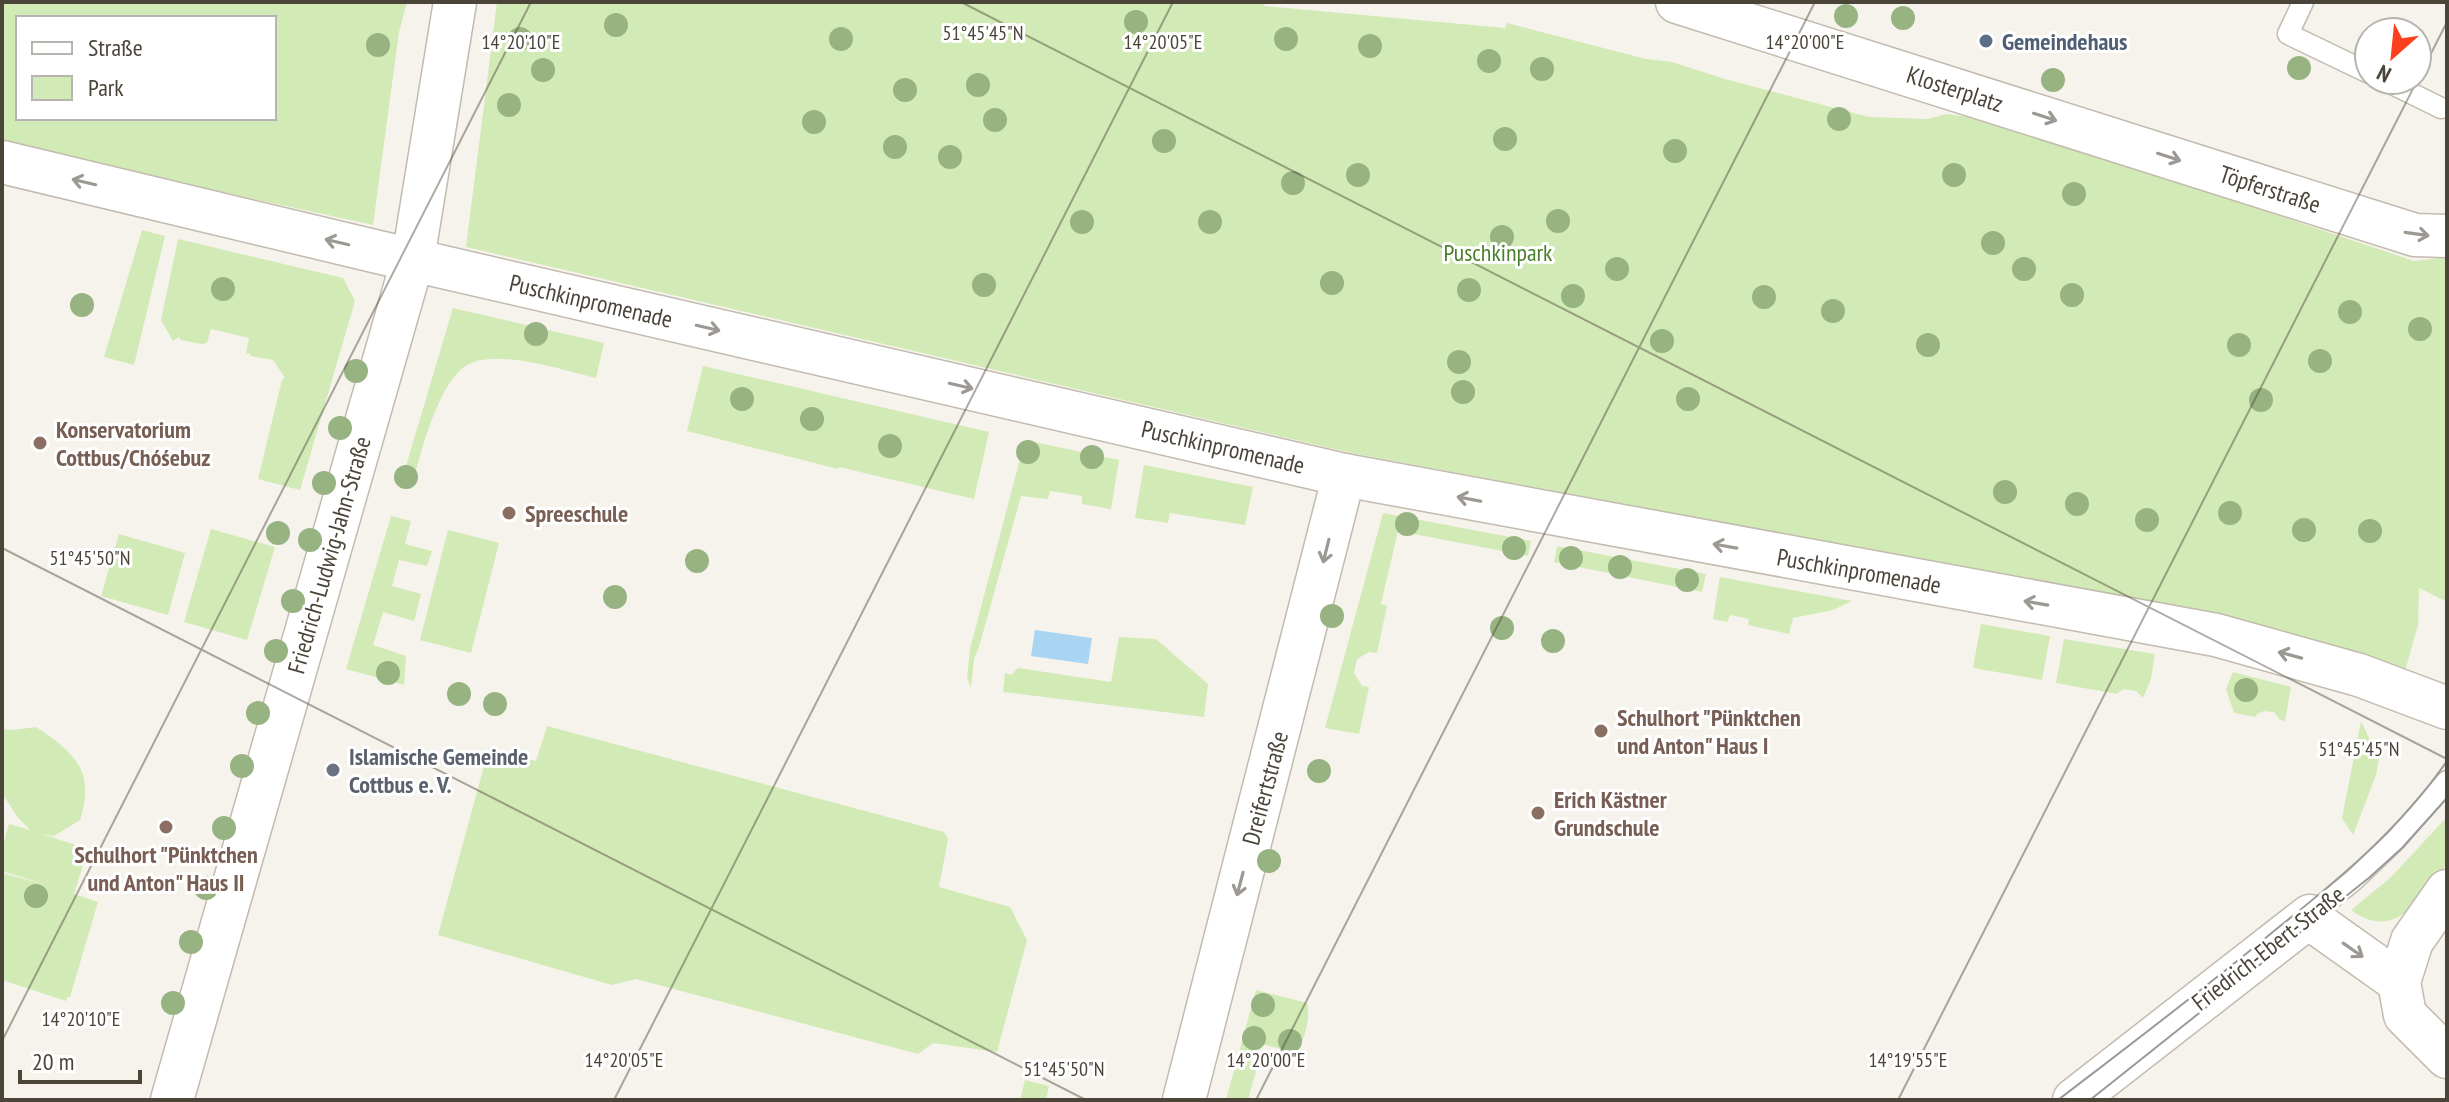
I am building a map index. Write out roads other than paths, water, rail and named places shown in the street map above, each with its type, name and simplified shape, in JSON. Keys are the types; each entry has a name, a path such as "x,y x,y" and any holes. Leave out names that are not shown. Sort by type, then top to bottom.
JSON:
{"street":[{"name":"Friedrich-Ludwig-Jahn-Straße","path":"172,1100 413,259 455,2"},
{"name":"Klosterplatz","path":"1677,2 2095,133"},
{"name":"Töpferstraße","path":"2095,133 2415,235 2447,236"},
{"name":"Puschkinpromenade","path":"2,162 1344,475 2216,635 2359,675 2447,708"},
{"name":"Dreifertstraße","path":"1184,1100 1344,475"},
{"path":"2447,891 2412,941 2399,982 2405,1015 2447,1057"},
{"path":"2310,916 2399,982"},
{"name":"Friedrich-Ebert-Straße","path":"2074,1100 2310,916"}],"lane":[{"path":"2303,2 2288,34 2353,65"},
{"path":"2417,96 2441,108"},
{"name":"Friedrich-Ebert-Straße","path":"2310,916 2385,851 2447,781"}],"water":[{"path":"1035,630 1092,638 1088,664 1031,656"}],"tram line":[{"path":"2058,1100 2221,974 2344,873 2409,809 2447,761"},
{"path":"2090,1100 2370,877 2402,848 2447,798"}],"place":[{"name":"Gemeindehaus","path":"1986,41"},
{"name":"Konservatorium Cottbus/Chóśebuz","path":"40,443"},
{"name":"Spreeschule","path":"509,513"},
{"name":"Schulhort \"Pünktchen und Anton\" Haus I","path":"1601,731"},
{"name":"Islamische Gemeinde Cottbus e. V.","path":"333,770"},
{"name":"Erich Kästner Grundschule","path":"1538,813"},
{"name":"Schulhort \"Pünktchen und Anton\" Haus II","path":"166,827"}],"park label":[{"name":"Puschkinpark","path":"1498,252"}]}
